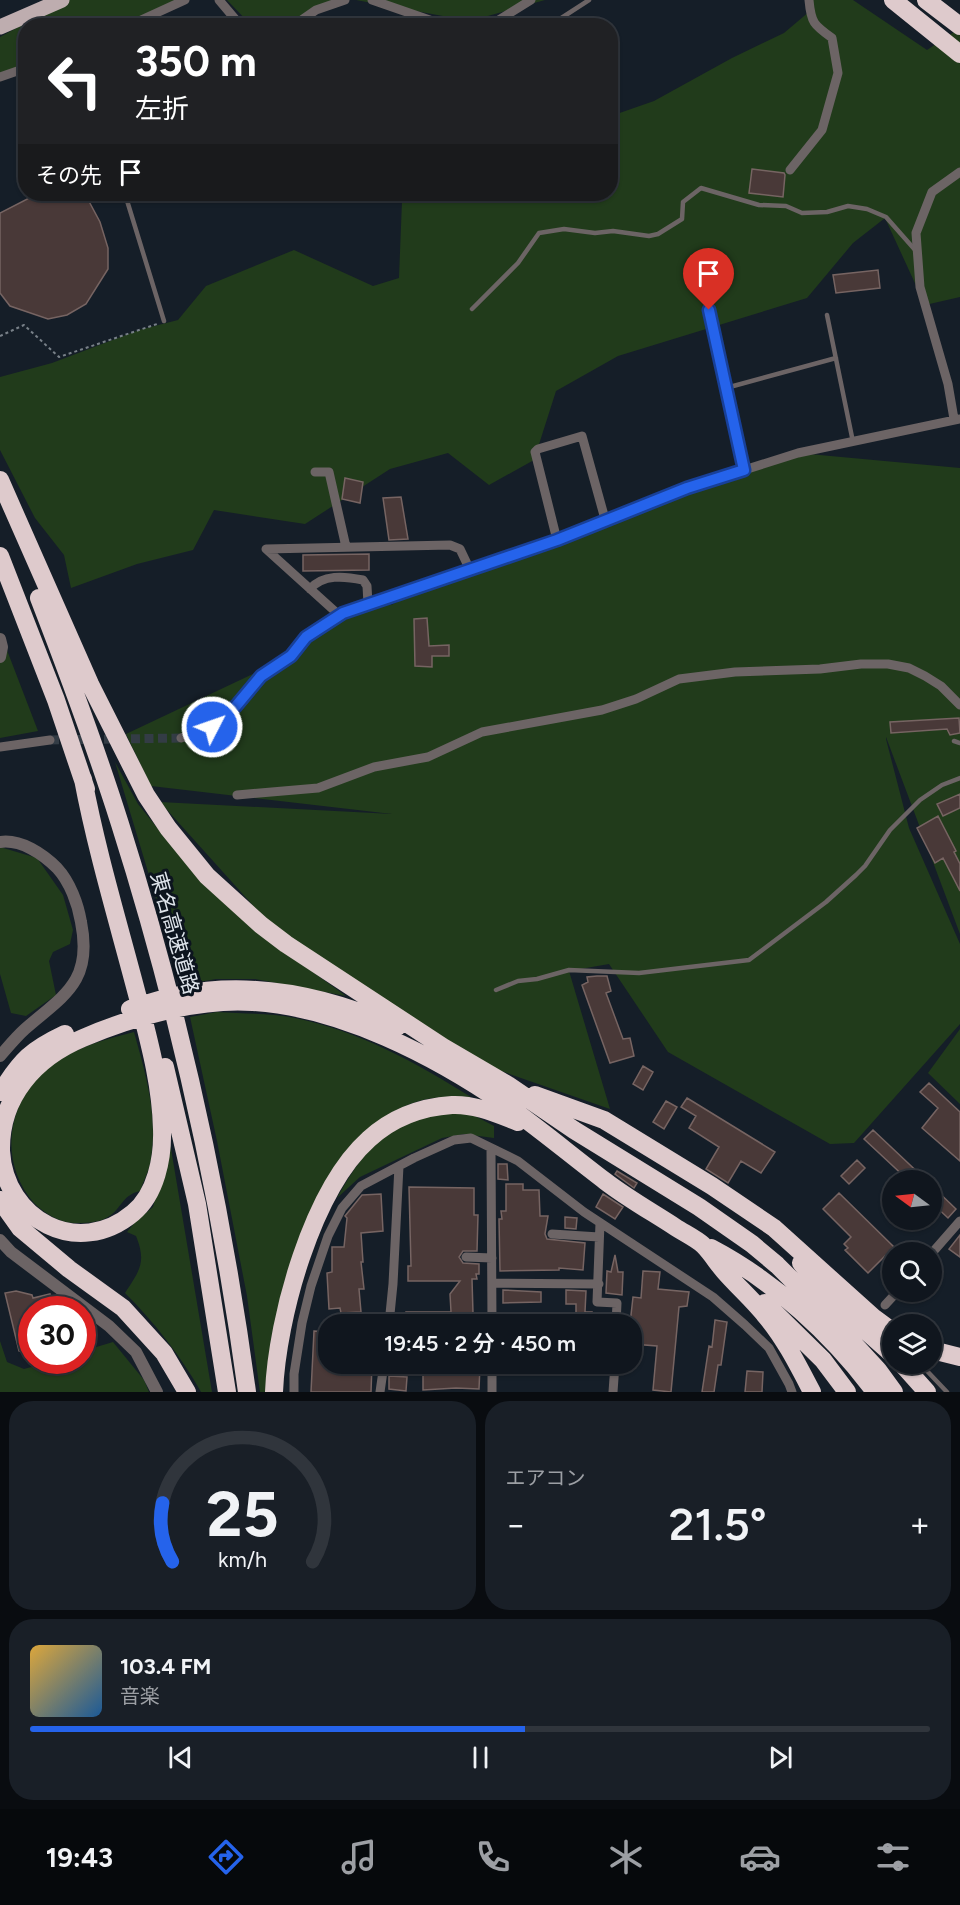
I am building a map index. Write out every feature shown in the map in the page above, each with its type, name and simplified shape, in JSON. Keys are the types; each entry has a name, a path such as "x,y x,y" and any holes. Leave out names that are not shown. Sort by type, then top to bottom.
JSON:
{"highway":[{"path":"893,0 959,53"},
{"path":"926,0 960,26"},
{"path":"0,480 90,684 146,795 182,846 207,876 261,925 443,1047 508,1085 574,1130 699,1207 752,1244 777,1265 831,1319 878,1370 894,1392"},
{"name":"東名高速道路","path":"0,504 28,568 83,712 120,825 163,972 179,1032 218,1207 247,1392"},
{"name":"東名高速道路","path":"0,556 56,700 83,779 153,1038 178,1118 196,1204 227,1392"},
{"path":"0,1094 18,1065 44,1044 97,1019 178,995 235,988 300,995 363,1012 443,1047"},
{"path":"153,1038 162,1132 159,1167 140,1207 130,1216 100,1231 81,1234 54,1229 39,1221 20,1204 7,1181 2,1164 2,1130 5,1112 21,1082 45,1058 78,1040 131,1021 186,1007 252,1002 296,1008 344,1021 372,1032 435,1062 491,1095 617,1191 701,1244 736,1263 815,1324 860,1371 875,1392"},
{"path":"508,1085 604,1120 712,1186 774,1228 821,1288 882,1338"},
{"path":"274,1392 282,1330 301,1259 311,1232 332,1189 368,1139 392,1122 418,1110 453,1105 486,1110 534,1127"},
{"path":"0,1200 20,1228 69,1269 123,1308 164,1353 187,1392"},
{"path":"701,1244 765,1315 791,1352 812,1392"},
{"path":"725,1272 785,1320 823,1360 847,1392"},
{"path":"942,1352 960,1357"},
{"path":"911,1374 927,1392"}],"main road":[{"path":"21,18 62,0"},
{"path":"0,27 18,19"}],"street":[{"path":"146,18 185,0"},
{"path":"219,0 234,18"},
{"path":"304,18 316,10 345,0"},
{"path":"372,0 424,18"},
{"path":"502,18 531,0"},
{"path":"790,170 822,130 838,73 832,38 815,25 809,0"},
{"path":"0,77 18,71"},
{"path":"181,738 212,727 231,711 261,676 291,656 306,637 339,615 557,540 687,488 798,453 957,419 920,287 916,233 932,192 960,172"},
{"path":"557,540 535,452 538,448 582,436 605,519"},
{"path":"315,472 329,472 346,547"},
{"path":"339,615 266,549 450,545 460,549 470,570"},
{"path":"310,589 317,581 324,578 363,580 367,586 368,604"},
{"path":"0,639 2,647 0,657"},
{"path":"237,795 318,788 374,767 428,757 482,732 602,710 636,699 679,680 735,672 888,664 909,668 925,676 941,686 960,705"},
{"path":"0,747 50,741"},
{"path":"0,842 32,848 47,858 61,873 73,893 84,938 82,964 66,996 25,1029 0,1056"},
{"path":"294,1392 294,1374 302,1323 311,1286 328,1236 342,1208 361,1186 454,1140 471,1138 518,1161 600,1223 713,1297 769,1348 792,1392"},
{"path":"491,1149 492,1314"},
{"path":"389,1314 399,1166"},
{"path":"942,1242 960,1221"},
{"path":"600,1223 597,1302 617,1303 616,1314"},
{"path":"552,1234 599,1237"},
{"path":"0,1240 11,1252 109,1326 129,1345 136,1352 157,1392"},
{"path":"466,1257 492,1258"},
{"path":"492,1283 599,1284"},
{"path":"885,1305 888,1302"},
{"path":"380,1392 383,1374"},
{"path":"492,1374 492,1392"},
{"path":"614,1392 615,1374"}],"lane":[{"path":"561,18 589,0"},
{"path":"472,309 518,263 539,233 564,229 596,233 613,231 649,236 658,234 682,219 683,202 701,188 759,205 786,206 802,213 827,212 848,206 867,209 886,218 918,253"},
{"path":"127,201 164,321"},
{"path":"709,310 744,470"},
{"path":"827,315 853,442"},
{"path":"726,388 836,358"},
{"path":"954,741 960,743"},
{"path":"496,990 518,981 537,979 569,970 639,973 749,960 826,902 856,875 890,830 920,800 942,785 960,778"},
{"path":"928,1374 947,1392"}],"path":[{"path":"0,336 24,326 58,357 164,321"}],"green space":[{"path":"68,0 177,0 139,18 35,18"},
{"path":"227,0 340,0 304,18 244,18"},
{"path":"356,0 545,0 481,18 454,18"},
{"path":"808,0 853,0 927,50 960,28 960,297 925,305 885,218 853,243 807,298 618,356 556,391 534,460 489,485 448,453 390,469 305,524 214,510 193,550 137,564 71,588 64,555 35,518 0,450 0,377 52,363 139,330 178,320 206,286 294,250 373,286 399,278 402,201 618,201 618,114 654,101 732,58 784,33 810,11"},
{"path":"18,27 18,67 0,73 0,37"},
{"path":"798,453 960,468 960,934 886,737 886,739 909,828 960,944 960,1024 854,1143 830,1144 668,1052 609,964 569,971 610,1109 461,1057 268,922 160,802 392,814 151,786 126,734 291,656 313,634 335,619 388,598 391,605 450,576"},
{"path":"0,632 38,731 0,738"},
{"path":"115,762 138,804 196,876 256,931 346,996 255,979 216,979 182,985"},
{"path":"0,847 37,858 63,895 73,930 70,944 53,952 49,961 56,995 26,1016 11,1013 0,974"},
{"path":"217,1012 286,1016 342,1031 408,1060 471,1097 430,1099 391,1113 300,1239 285,1280 271,1339 266,1392 260,1392 247,1296 190,1017"},
{"path":"960,1029 960,1104 928,1073"},
{"path":"134,1032 147,1081 153,1130 150,1164 140,1191 125,1199 111,1215 102,1220 69,1223 58,1219 47,1214 34,1203 16,1173 11,1141 18,1108 36,1079 57,1061 94,1043"},
{"path":"453,1112 475,1116 494,1126 494,1138 464,1134 442,1138 360,1177 337,1198 359,1163 388,1133 412,1119"},
{"path":"170,1143 212,1392 201,1392 185,1365 166,1340 125,1293 138,1272 141,1260 136,1236 127,1232 153,1207"},
{"path":"0,1341 7,1362 18,1367 18,1374 96,1374 96,1347 113,1342 144,1380 149,1392 0,1392"}],"building":[{"path":"752,169 784,173 783,197 749,193"},
{"path":"23,201 89,201 100,222 108,248 108,269 86,304 67,315 48,319 10,306 0,293 0,213"},
{"path":"878,270 880,288 836,293 833,275"},
{"path":"345,478 363,482 360,503 342,499"},
{"path":"401,497 408,539 389,540 383,498"},
{"path":"369,554 369,570 303,571 303,555"},
{"path":"427,618 429,646 449,645 449,656 432,656 432,667 415,666 414,619"},
{"path":"959,718 960,733 950,735 947,729 891,733 890,722"},
{"path":"960,794 960,808 943,816 937,804"},
{"path":"938,816 960,864 960,891 943,858 935,863 917,828"},
{"path":"607,976 611,991 606,993 623,1039 630,1038 634,1056 610,1063 582,985 588,982 587,977"},
{"path":"643,1066 653,1072 643,1090 633,1084"},
{"path":"929,1083 960,1112 960,1161 922,1128 938,1108 920,1092"},
{"path":"687,1098 775,1152 761,1173 741,1161 728,1183 706,1169 719,1147 689,1128 696,1116 681,1107"},
{"path":"666,1101 677,1107 664,1129 653,1122"},
{"path":"873,1130 915,1170 897,1170 864,1139"},
{"path":"857,1160 865,1168 849,1184 841,1176"},
{"path":"498,1164 507,1164 508,1180 498,1179"},
{"path":"617,1171 637,1183 634,1188 615,1174"},
{"path":"506,1184 523,1184 523,1190 539,1190 540,1216 548,1216 545,1234 547,1239 585,1243 583,1270 559,1268 559,1270 500,1271 499,1219 502,1219 501,1211 506,1211"},
{"path":"409,1187 474,1188 474,1215 478,1215 477,1251 463,1251 459,1257 463,1263 479,1264 477,1279 472,1279 473,1313 406,1314 406,1312 451,1312 450,1294 460,1281 408,1281 408,1266 411,1266"},
{"path":"839,1193 889,1242 882,1242 882,1259 868,1273 845,1250 848,1248 844,1244 851,1237 823,1209"},
{"path":"381,1194 383,1231 361,1233 364,1289 359,1289 361,1312 341,1313 340,1308 329,1309 327,1273 332,1272 332,1247 344,1247 347,1218 345,1216 362,1195"},
{"path":"603,1194 623,1207 615,1219 596,1207"},
{"path":"942,1196 956,1209 948,1218 942,1212"},
{"path":"565,1217 577,1218 576,1229 565,1228"},
{"path":"960,1235 960,1257 949,1249"},
{"path":"615,1255 618,1272 623,1272 622,1295 606,1293 607,1271 611,1272"},
{"path":"643,1271 660,1272 658,1289 689,1292 687,1306 679,1307 671,1392 653,1390 657,1346 642,1345 642,1314 631,1314 633,1297 641,1298"},
{"path":"503,1290 541,1292 541,1302 503,1303"},
{"path":"566,1290 586,1291 585,1312 592,1312 592,1314 576,1314 576,1304 566,1304"},
{"path":"16,1291 32,1296 18,1296 18,1347 5,1293"},
{"path":"715,1320 727,1322 721,1365 718,1365 714,1392 702,1392 709,1346 712,1347"},
{"path":"314,1331 318,1331 318,1374 372,1374 371,1392 311,1392"},
{"path":"747,1371 763,1372 762,1392 745,1392"},
{"path":"423,1374 480,1374 479,1389 423,1390"},
{"path":"389,1376 407,1377 406,1391 389,1389"}],"tunnel":[{"path":"50,740 181,738"}],"route":[{"path":"212,727 236,706 261,676 291,656 306,637 343,613 557,540 687,488 744,470 709,310"}]}
